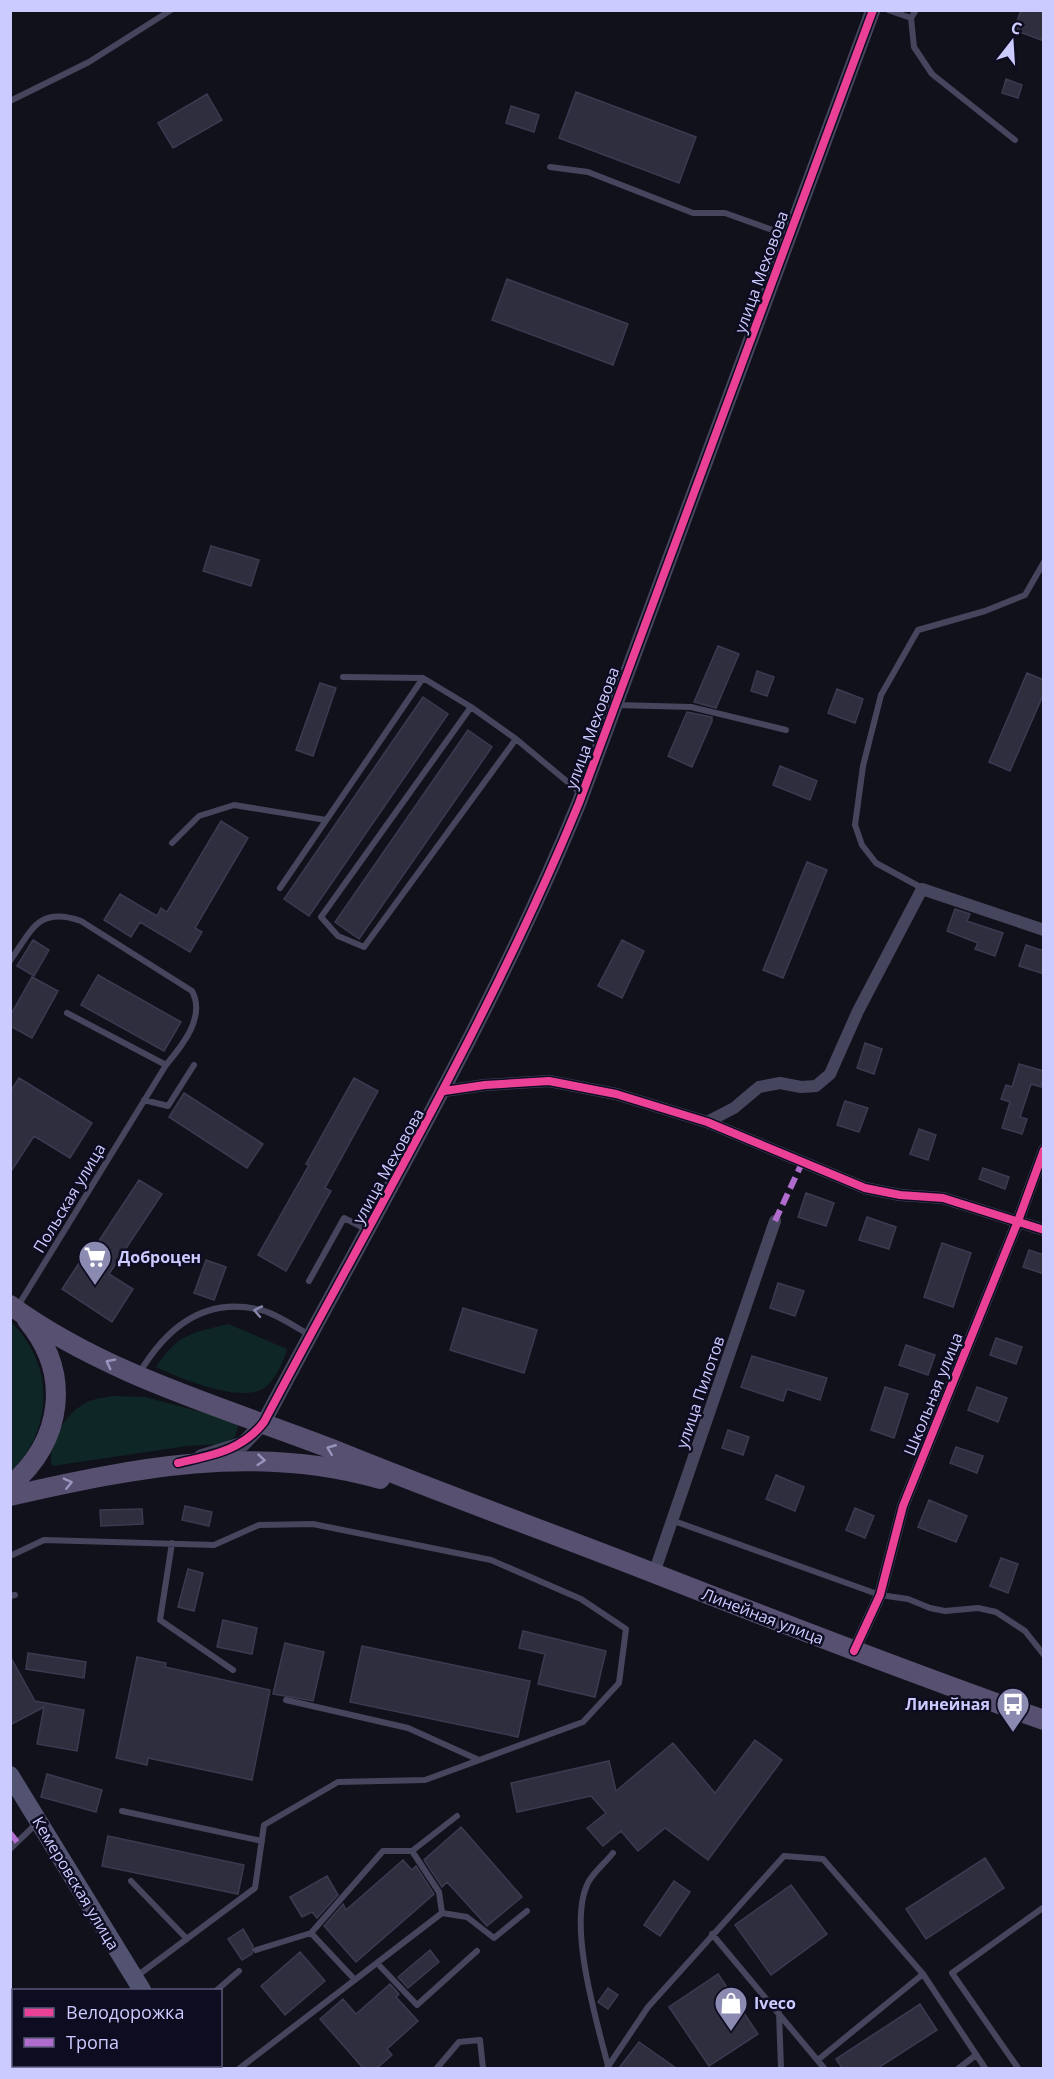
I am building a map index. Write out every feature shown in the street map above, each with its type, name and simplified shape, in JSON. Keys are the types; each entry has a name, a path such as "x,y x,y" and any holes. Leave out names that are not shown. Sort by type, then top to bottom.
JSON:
{"main road":[{"path":"13,1307 138,1377 264,1422 483,1510"},
{"path":"10,1486 35,1461 45,1444 56,1408 53,1371 48,1353 33,1328 13,1307"},
{"path":"10,1496 95,1477 178,1463 249,1459 312,1464 372,1477 483,1510"},
{"name":"Линейная улица","path":"483,1510 854,1651 1044,1720"},
{"name":"Кемеровская улица","path":"10,1775 138,1984"}],"street":[{"name":"улица Меховова","path":"178,1463 228,1451 243,1444 264,1422 444,1091 545,885 582,794 873,10"},
{"path":"707,1122 734,1108 759,1087 780,1083 801,1087 816,1086 830,1074 858,1011 922,889 1044,930"},
{"path":"444,1091 485,1085 549,1081 616,1094 707,1122 865,1188 900,1195 943,1198 1044,1230"},
{"name":"Школьная улица","path":"854,1651 880,1595 903,1506 1018,1221 1044,1150"},
{"name":"улица Пилотов","path":"654,1574 775,1221"}],"lane":[{"path":"10,101 90,62 171,10"},
{"path":"888,10 910,18"},
{"path":"916,10 910,18 914,47 932,74 1015,140"},
{"path":"550,167 588,171 693,213 725,213 789,236"},
{"path":"922,889 876,863 862,845 855,825 863,766 881,695 918,630 986,611 1025,595 1044,562"},
{"path":"343,677 423,678 471,707 516,739 582,794"},
{"path":"280,888 423,678"},
{"path":"615,705 691,707 786,730"},
{"path":"471,707 321,917 338,936 364,947 516,739"},
{"path":"172,843 199,816 234,805 326,820"},
{"name":"Польская улица","path":"10,962 38,921 50,916 65,916 81,921 192,991 197,999 197,1010 192,1027 13,1307"},
{"path":"67,1013 166,1065"},
{"path":"144,1100 168,1106 194,1065"},
{"path":"309,1281 344,1218 368,1230"},
{"path":"138,1377 152,1352 170,1331 193,1315 227,1308 261,1310 310,1335"},
{"path":"674,1521 880,1595 908,1599 945,1611 978,1608 996,1612 1024,1631 1044,1655"},
{"path":"10,1556 44,1540 214,1545 259,1525 324,1527 491,1560 581,1599 626,1629 619,1683 583,1722 425,1780 338,1782 264,1825 255,1888 187,1939 138,1984"},
{"path":"172,1543 160,1620 232,1670"},
{"path":"286,1700 408,1728 479,1761"},
{"path":"122,1811 262,1840"},
{"path":"256,1950 311,1933 383,1851 412,1851 457,1816"},
{"path":"10,1849 39,1822"},
{"path":"412,1851 439,1892 442,1913"},
{"path":"608,2067 585,1977 581,1917 589,1882 613,1853"},
{"path":"608,2067 648,2007 784,1856 823,1858 923,1974 985,2068"},
{"path":"131,1881 187,1939"},
{"path":"1018,2068 952,1973 1044,1906"},
{"path":"240,2068 442,1913 467,1917 494,1938 527,1911"},
{"path":"311,1933 355,1980"},
{"path":"712,1934 819,2059 824,2068"},
{"path":"377,1963 417,2005 477,1951"},
{"path":"218,1989 239,1971"},
{"path":"819,2059 923,1974"},
{"path":"779,2012 781,2068"},
{"path":"437,2068 459,2042 480,2040 483,2068"},
{"path":"959,2068 976,2055"}],"green space":[{"path":"10,1321 25,1338 35,1357 44,1396 35,1436 25,1455 11,1472"},
{"path":"228,1324 287,1349 279,1369 267,1386 257,1391 228,1392 196,1383 156,1367 179,1341 195,1333"},
{"path":"112,1396 145,1397 231,1420 238,1426 235,1437 223,1444 187,1446 52,1466 52,1447 55,1438 72,1413 88,1402"}],"building":[{"path":"1021,10 1044,10 1044,41 1014,30"},
{"path":"1006,79 1022,85 1018,98 1002,93"},
{"path":"576,92 696,137 679,183 559,138"},
{"path":"207,94 222,120 173,148 158,123"},
{"path":"511,106 539,115 534,132 506,123"},
{"path":"507,279 628,324 613,365 492,320"},
{"path":"211,546 259,560 251,586 203,571"},
{"path":"718,646 739,654 716,708 694,702"},
{"path":"757,671 774,677 767,696 751,691"},
{"path":"1027,673 1044,680 1044,693 1010,771 989,762"},
{"path":"320,683 336,688 313,756 296,750"},
{"path":"837,689 863,699 855,723 828,713"},
{"path":"423,697 448,714 309,916 284,899"},
{"path":"687,712 712,717 692,767 668,756"},
{"path":"468,730 492,747 359,939 335,922"},
{"path":"780,766 817,781 810,800 773,785"},
{"path":"221,821 248,838 195,928 202,932 190,952 140,922 131,937 104,920 120,894 157,916 161,908 167,912"},
{"path":"807,862 827,870 783,978 763,970"},
{"path":"955,909 970,914 967,921 1003,933 995,956 975,949 978,943 947,931"},
{"path":"33,940 49,950 34,976 17,966"},
{"path":"622,940 644,951 622,998 598,986"},
{"path":"1026,945 1044,951 1044,974 1019,966"},
{"path":"98,975 181,1022 164,1051 81,1005"},
{"path":"32,977 58,991 32,1038 10,1026 10,1016"},
{"path":"865,1043 882,1049 874,1074 857,1068"},
{"path":"1019,1064 1044,1071 1041,1087 1031,1084 1020,1117 1027,1119 1022,1134 1002,1128 1010,1102 1001,1099 1006,1085 1012,1087"},
{"path":"19,1078 92,1123 70,1158 34,1136 10,1173 10,1092"},
{"path":"354,1078 378,1091 325,1188 331,1191 286,1271 258,1255 309,1165 306,1164"},
{"path":"184,1093 263,1144 247,1168 169,1117"},
{"path":"845,1101 868,1108 859,1132 837,1125"},
{"path":"919,1129 936,1135 928,1160 910,1154"},
{"path":"983,1168 1009,1177 1005,1189 979,1179"},
{"path":"139,1180 162,1194 109,1274 133,1289 112,1322 62,1289 83,1257 87,1259"},
{"path":"806,1193 834,1203 826,1226 798,1217"},
{"path":"867,1217 896,1227 889,1249 859,1240"},
{"path":"942,1243 971,1253 953,1307 924,1297"},
{"path":"1029,1250 1044,1255 1044,1274 1023,1267"},
{"path":"206,1260 226,1267 214,1300 194,1293"},
{"path":"778,1283 804,1291 795,1316 770,1308"},
{"path":"463,1308 537,1330 524,1373 450,1350"},
{"path":"996,1338 1022,1347 1016,1364 990,1355"},
{"path":"906,1345 935,1355 928,1375 899,1365"},
{"path":"752,1356 827,1378 820,1400 787,1389 783,1401 741,1387"},
{"path":"885,1387 908,1394 894,1438 871,1430"},
{"path":"977,1387 1007,1398 998,1422 968,1410"},
{"path":"728,1430 749,1437 743,1455 722,1448"},
{"path":"956,1447 983,1456 977,1473 950,1463"},
{"path":"776,1475 804,1487 795,1511 766,1499"},
{"path":"929,1500 967,1516 956,1542 918,1527"},
{"path":"185,1506 212,1512 209,1526 182,1520"},
{"path":"855,1508 874,1516 865,1538 846,1530"},
{"path":"142,1509 143,1524 101,1526 100,1510"},
{"path":"1001,1558 1018,1564 1008,1593 990,1586"},
{"path":"188,1569 203,1573 194,1611 178,1607"},
{"path":"223,1620 257,1628 252,1654 217,1647"},
{"path":"523,1631 606,1651 595,1697 538,1684 545,1654 519,1648"},
{"path":"285,1643 324,1652 313,1701 273,1694"},
{"path":"362,1646 530,1681 518,1737 350,1702"},
{"path":"28,1653 86,1662 84,1678 26,1669"},
{"path":"10,1656 35,1701 84,1710 77,1751 37,1744 44,1707 10,1725"},
{"path":"137,1657 166,1663 165,1667 270,1690 252,1780 148,1758 147,1765 116,1758"},
{"path":"755,1740 782,1760 708,1860 665,1828 638,1851 621,1831 603,1846 587,1828 606,1813 591,1796 517,1812 511,1783 609,1761 616,1791 673,1743 715,1793"},
{"path":"47,1774 102,1790 96,1812 41,1797"},
{"path":"461,1827 522,1897 487,1926 447,1882 442,1887 424,1860"},
{"path":"108,1836 244,1865 238,1894 102,1866"},
{"path":"985,1858 1004,1888 926,1939 906,1909"},
{"path":"403,1860 412,1870 416,1866 434,1894 356,1962 324,1926 343,1904 346,1910"},
{"path":"327,1876 338,1895 317,1918 312,1912 302,1917 290,1897"},
{"path":"674,1881 690,1892 660,1936 644,1925"},
{"path":"791,1885 827,1934 771,1975 735,1925"},
{"path":"243,1929 253,1946 252,1954 242,1960 228,1939"},
{"path":"430,1950 439,1962 408,1988 398,1977"},
{"path":"300,1952 325,1981 285,2015 261,1986"},
{"path":"718,1974 758,2034 709,2066 669,2007"},
{"path":"390,1984 399,1994 396,1997 418,2021 387,2049 392,2055 377,2068 363,2068 320,2019 343,1999 356,2014"},
{"path":"608,1988 618,1995 608,2009 598,2002"},
{"path":"920,2004 937,2030 878,2068 842,2068 836,2059"},
{"path":"639,2042 676,2068 619,2068"}],"marked path":[{"path":"775,1221 802,1163"},
{"path":"10,1833 17,1842"}],"cycle path":[{"path":"178,1463 236,1446 246,1440 264,1422 429,1116 508,962 579,803 873,10"},
{"path":"444,1091 485,1085 549,1081 616,1094 707,1122 865,1188 900,1195 943,1198 1044,1230"},
{"path":"854,1651 880,1595 903,1506 1018,1221 1044,1150"}],"place":[{"name":"Доброцен","path":"95,1286"},
{"name":"Линейная","path":"1013,1733"},
{"name":"Iveco","path":"731,2032"}]}
